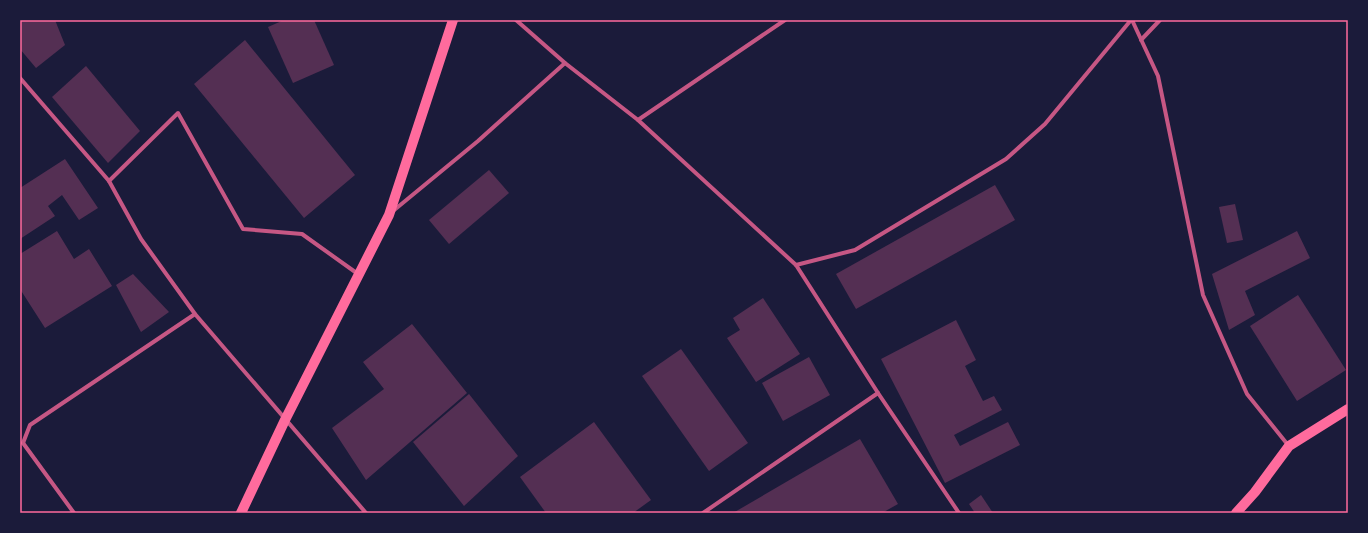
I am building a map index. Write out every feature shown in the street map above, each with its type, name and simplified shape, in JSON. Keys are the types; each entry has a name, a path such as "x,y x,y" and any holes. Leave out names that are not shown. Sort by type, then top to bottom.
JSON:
{"main road":[{"path":"241,513 285,420 389,215 453,20"},
{"path":"1236,513 1255,492 1289,446 1348,409"}],"street":[{"path":"516,20 565,63 638,120 796,265 878,393 959,513"},
{"path":"638,120 785,20"},
{"path":"796,265 855,250 1006,160 1045,124 1131,20 1158,76 1203,295 1247,394 1289,446"},
{"path":"1141,40 1160,20"},
{"path":"389,215 478,142 565,63"},
{"path":"20,78 109,181 141,239 195,314 366,513"},
{"path":"109,181 178,113 243,229 302,234 359,274"},
{"path":"74,513 21,443 30,425 195,314"},
{"path":"703,513 878,393"}],"building":[{"path":"20,20 55,20 65,45 36,68 20,49"},
{"path":"284,20 314,20 334,65 293,83 268,27"},
{"path":"245,40 355,175 304,218 194,84"},
{"path":"86,66 140,131 108,163 52,97"},
{"path":"65,159 98,208 79,220 62,195 48,206 55,216 20,239 20,188"},
{"path":"489,170 509,193 449,244 429,220"},
{"path":"995,185 1015,220 856,309 836,274"},
{"path":"1235,204 1243,240 1227,243 1219,207"},
{"path":"57,231 74,259 89,249 112,286 45,328 20,289 20,254"},
{"path":"1297,231 1310,258 1245,291 1255,315 1229,330 1212,274"},
{"path":"133,274 169,312 141,332 116,285"},
{"path":"1298,295 1346,370 1297,401 1250,326"},
{"path":"763,298 800,354 756,382 727,338 740,330 733,318"},
{"path":"956,320 976,360 965,366 983,401 994,396 1002,410 954,435 960,446 1008,422 1020,445 945,483 881,359"},
{"path":"412,324 467,393 366,480 332,428 384,389 363,362"},
{"path":"681,349 748,443 709,471 642,376"},
{"path":"809,357 830,395 783,421 762,383"},
{"path":"469,394 518,456 464,506 413,442"},
{"path":"594,422 651,500 633,513 546,513 520,477"},
{"path":"860,439 898,504 882,513 733,513"},
{"path":"981,495 993,513 975,513 969,504"}]}
